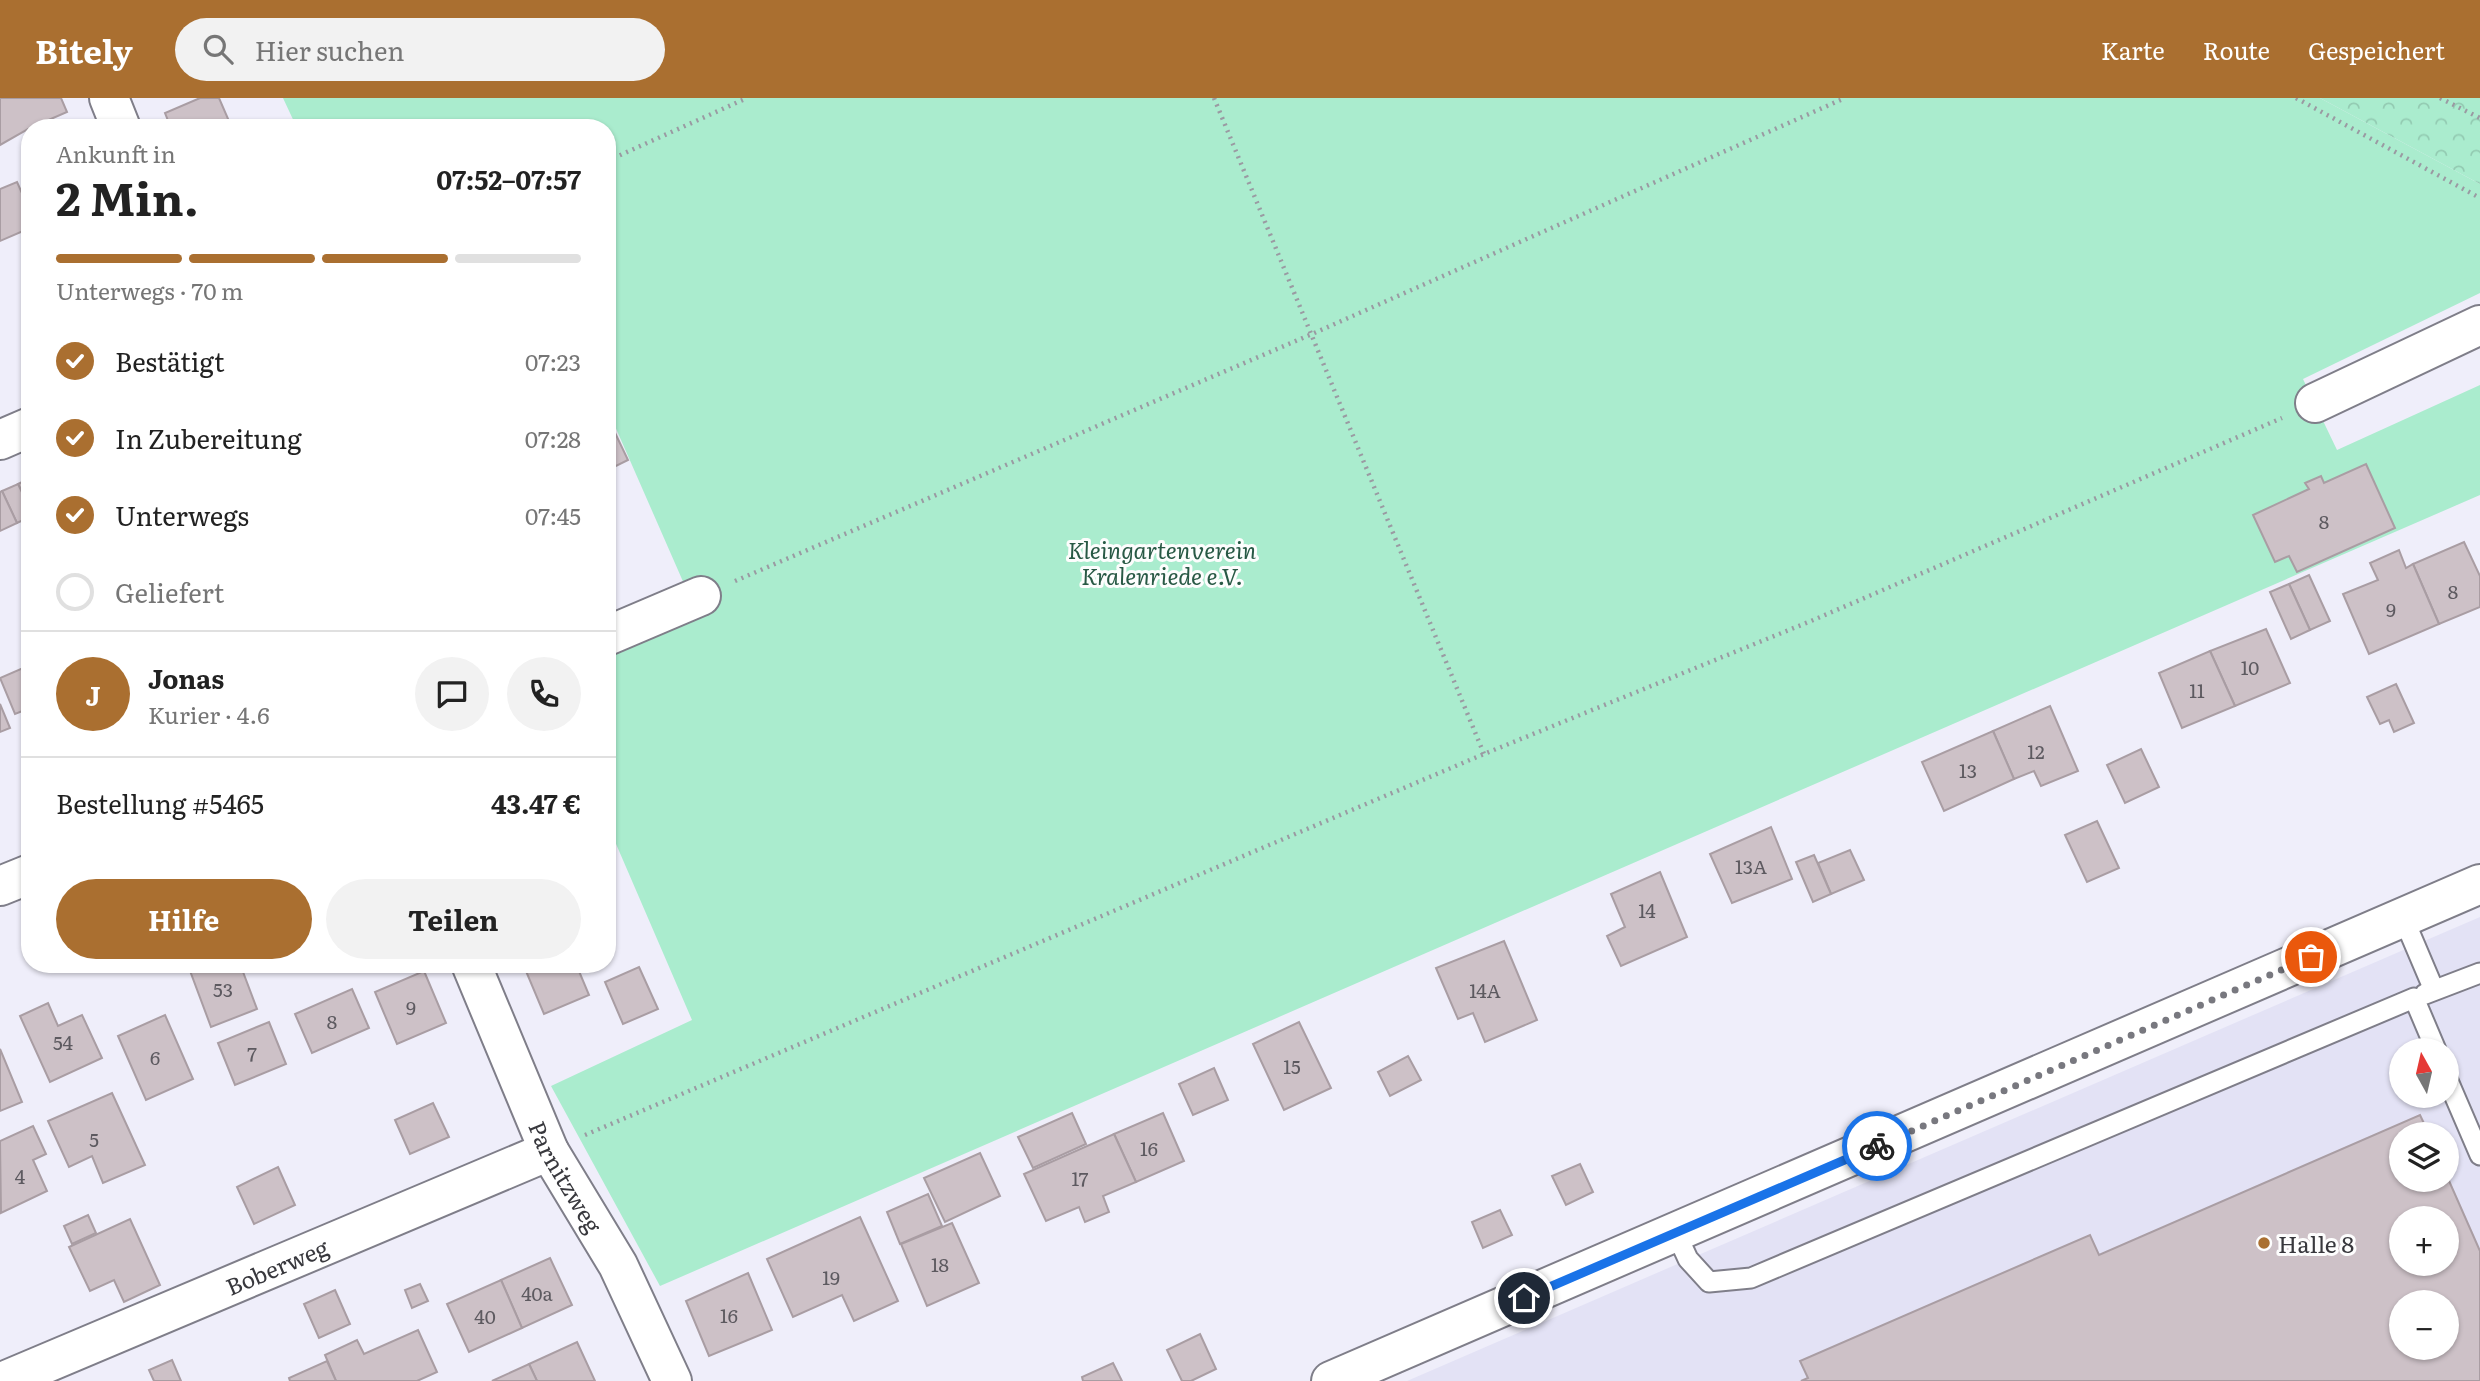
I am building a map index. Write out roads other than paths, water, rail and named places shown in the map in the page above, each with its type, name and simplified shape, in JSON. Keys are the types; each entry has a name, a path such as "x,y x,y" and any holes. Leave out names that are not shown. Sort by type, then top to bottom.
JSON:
{"street":[{"path":"109,98 117,119"},
{"path":"2315,403 2480,325"},
{"path":"0,440 21,431"},
{"path":"616,632 701,596"},
{"path":"0,886 21,878"},
{"path":"1331,1381 2480,884"},
{"name":"Parnitzweg","path":"476,973 564,1144 672,1381"},
{"name":"Boberweg","path":"4,1381 564,1144"}],"lane":[{"path":"2403,917 2434,990"},
{"path":"1676,1233 1688,1259 1709,1282 1751,1278 2414,998 2480,973"},
{"path":"2414,998 2431,1038"},
{"path":"2459,1107 2480,1156"}],"place":[{"name":"Halle 8","path":"2264,1243"}],"park label":[{"name":"Kleingartenverein Kralenriede e.V.","path":"1162,562"}]}
